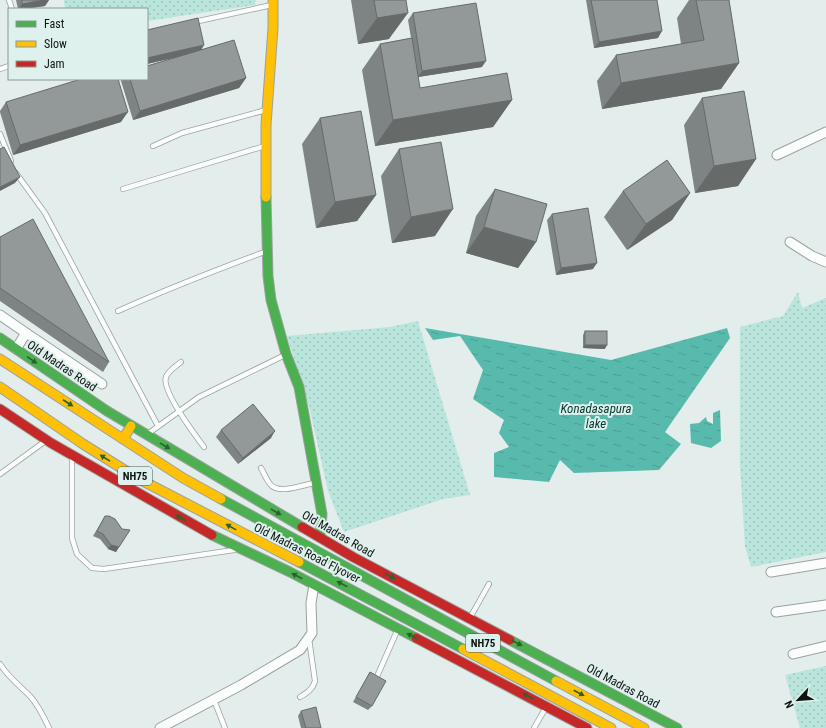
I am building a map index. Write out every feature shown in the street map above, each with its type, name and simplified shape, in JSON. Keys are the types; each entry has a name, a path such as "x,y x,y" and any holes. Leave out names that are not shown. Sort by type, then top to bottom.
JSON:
{"main road":[{"path":"273,2 273,28 266,146 266,194 271,300 286,354 299,387 322,514 320,537"},
{"name":"Old Madras Road","path":"0,338 131,426 354,557 677,728"},
{"name":"NH75","path":"0,359 123,439"},
{"name":"Old Madras Road Flyover","path":"0,387 83,444 138,479 277,552 311,568 611,728"},
{"path":"0,409 72,456 204,531 398,628 587,728"},
{"path":"123,439 131,426"},
{"name":"Old Madras Road Flyover","path":"123,439 183,478 491,647 644,728"}],"street":[{"path":"777,155 826,132"},
{"path":"790,242 812,256 826,262"},
{"path":"0,315 102,384"},
{"path":"16,349 26,333"},
{"path":"771,572 826,563"},
{"path":"160,728 214,700 300,650 312,633 311,603 314,585"},
{"path":"776,612 826,605"},
{"path":"793,654 826,646"}],"lane":[{"path":"185,24 273,2"},
{"path":"154,146 182,133 267,110"},
{"path":"0,134 16,173 45,213 158,426"},
{"path":"123,189 266,146"},
{"path":"118,311 204,274 268,251"},
{"path":"146,435 199,396 286,354"},
{"path":"182,362 168,373 165,378 165,384 178,411 204,447"},
{"path":"0,474 46,440"},
{"path":"72,456 72,538 77,554 92,568 104,569 241,549"},
{"path":"260,468 270,485 275,489 281,490 317,482"},
{"path":"470,618 488,584"},
{"path":"375,681 398,628"},
{"path":"300,698 314,686 315,681 309,637"},
{"path":"0,664 11,678 30,697 50,728"},
{"path":"214,700 225,728"},
{"path":"534,728 546,707"}],"shaded area":[{"path":"64,0 256,0 255,5 148,21 148,8 65,8"},
{"path":"798,292 802,308 826,298 826,552 751,567 745,547 740,465 740,327 783,316"},
{"path":"418,321 470,495 443,499 344,532 328,491 309,406 287,336 390,327"},
{"path":"826,666 826,728 800,728 785,675"}],"water":[{"name":"Konadasapura lake","path":"425,328 611,360 727,328 730,338 665,432 681,444 659,470 574,473 560,460 549,482 494,477 494,453 509,447 499,433 504,420 473,399 483,370 460,336 433,340"},
{"path":"720,410 721,441 711,448 691,443 690,424 699,423 706,417 707,421 713,424 713,413"}],"building":[{"path":"22,0 44,0 22,4"},
{"path":"374,0 406,0 408,13 377,18"},
{"path":"591,0 657,0 662,31 599,42"},
{"path":"696,0 729,0 739,63 621,83 616,55 704,40"},
{"path":"476,3 486,61 422,71 413,13"},
{"path":"198,18 204,45 148,58 148,30"},
{"path":"412,38 420,88 507,73 512,100 393,120 380,44"},
{"path":"234,40 246,78 140,111 130,80 148,80 148,66"},
{"path":"78,80 118,80 128,112 20,145 6,102"},
{"path":"744,91 756,159 714,166 702,98"},
{"path":"361,111 376,195 335,202 320,118"},
{"path":"441,142 453,209 411,217 399,149"},
{"path":"4,147 20,177 0,187 0,149"},
{"path":"667,160 690,193 646,224 623,191"},
{"path":"495,189 547,204 536,242 484,227"},
{"path":"588,208 597,263 561,268 552,214"},
{"path":"33,219 109,362 0,288 0,237"},
{"path":"585,331 607,331 607,345 585,345"},
{"path":"253,404 275,431 243,458 221,430"},
{"path":"105,516 115,519 122,529 130,530 119,547 111,545 103,534 97,531"},
{"path":"370,672 386,681 372,706 356,697"},
{"path":"316,707 321,728 306,728 301,711"}],"traffic: fast":[{"path":"266,197 268,276 271,300 286,354 299,387 322,514 320,537"},
{"path":"0,338 107,411 302,527"},
{"path":"221,499 556,681"},
{"path":"212,535 290,572 416,638"},
{"path":"299,562 463,649"},
{"path":"510,640 677,728"}],"traffic: slow":[{"path":"266,197 266,125 273,28 273,0"},
{"path":"0,359 183,478 221,499"},
{"path":"0,387 83,444 139,479 299,562"},
{"path":"123,439 131,426"},
{"path":"463,649 611,728"},
{"path":"556,681 644,728"}],"traffic: jam":[{"path":"0,409 51,443 212,535"},
{"path":"302,527 353,557 510,640"},
{"path":"416,638 587,728"}]}
